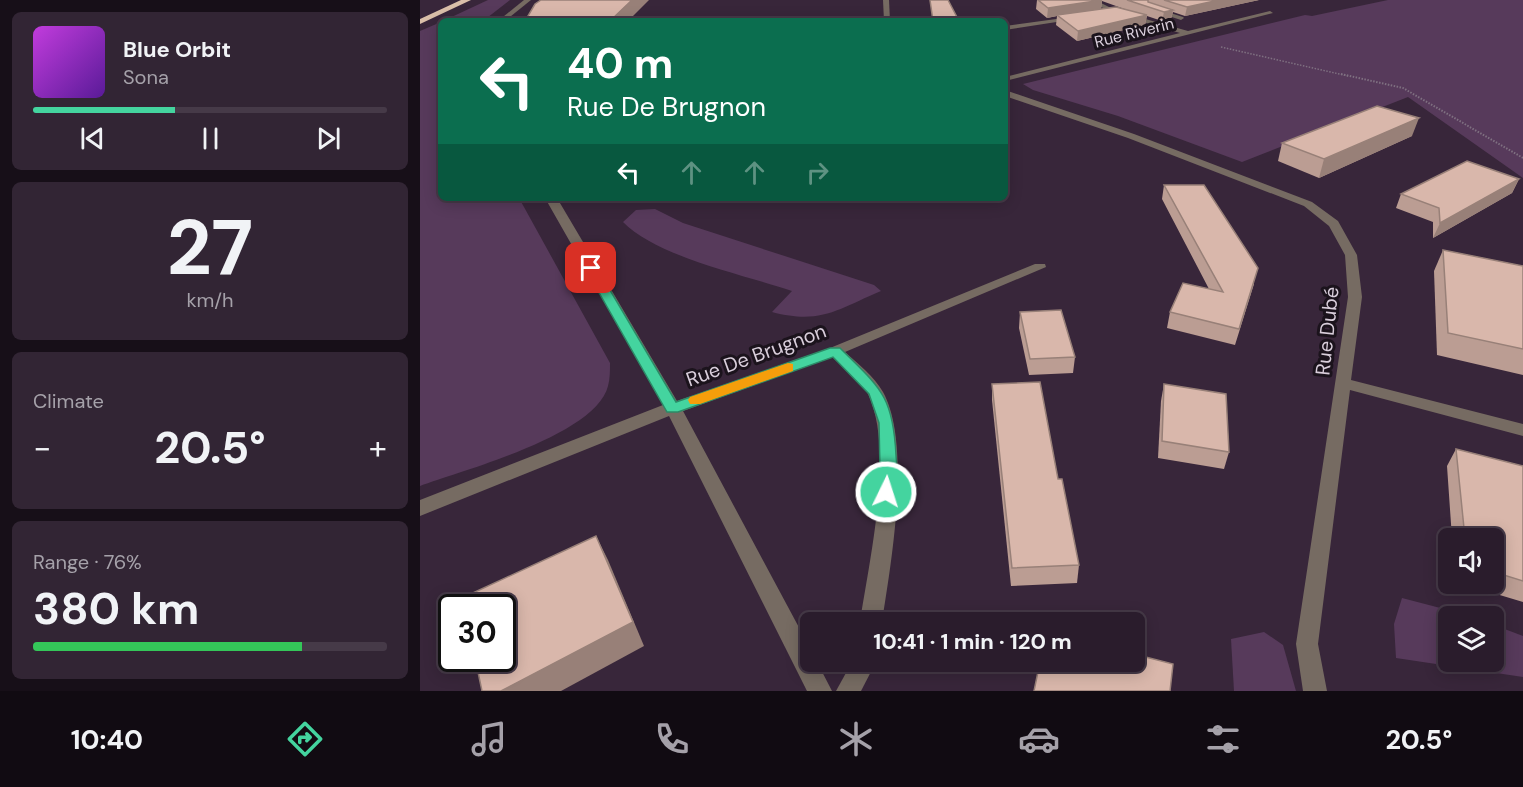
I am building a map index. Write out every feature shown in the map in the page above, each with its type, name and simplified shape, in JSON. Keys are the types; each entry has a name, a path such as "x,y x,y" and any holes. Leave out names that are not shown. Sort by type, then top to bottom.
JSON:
{"highway":[{"path":"420,14 450,0"},
{"path":"420,22 467,0"}],"street":[{"path":"505,18 528,0"},
{"path":"886,0 887,18"},
{"path":"1090,0 1115,12 1186,33"},
{"path":"1149,8 1181,18"},
{"path":"1104,14 1115,12"},
{"name":"Rue Riverin","path":"1008,78 1270,13"},
{"path":"1143,20 1168,14"},
{"path":"1008,28 1082,17"},
{"name":"Rue Dubé","path":"1008,94 1131,136 1308,204 1334,224 1351,255 1355,297 1307,644 1315,691"},
{"path":"553,201 673,408 820,691"},
{"name":"Rue De Brugnon","path":"420,508 673,408 835,351 1040,267"},
{"path":"835,351 875,392 887,423 889,470 872,612"},
{"path":"1343,383 1523,430"},
{"path":"848,691 858,672"}],"path":[{"path":"1173,36 1403,88 1523,158"}],"shaded area":[{"path":"488,0 510,0 487,18 449,18"},
{"path":"1388,0 1523,0 1523,178 1408,97 1242,162 1118,116 1033,90 1023,84 1305,15 1312,16"},
{"path":"438,23 438,201 521,201 610,363 610,372 608,386 598,404 580,420 555,435 496,460 420,486 420,31"},
{"path":"655,209 683,223 874,285 881,291 841,309 817,316 789,316 772,312 792,291 679,255 638,234 623,222 636,210"},
{"path":"1402,598 1438,607 1438,664 1396,658 1394,624"},
{"path":"1504,629 1523,636 1523,677 1490,672 1504,672"},
{"path":"1264,632 1283,645 1296,691 1234,691 1231,639"}],"building":[{"path":"541,0 632,0 613,18 527,18 535,4"},
{"path":"930,0 948,0 957,18 933,18"},
{"path":"1038,0 1102,0 1048,8"},
{"path":"1127,0 1148,0 1148,2 1173,10 1164,12"},
{"path":"1164,0 1219,0 1187,7"},
{"path":"1116,7 1147,15 1078,31 1057,15"},
{"path":"1377,106 1419,118 1324,159 1282,143"},
{"path":"1467,161 1519,179 1440,223 1439,208 1401,194"},
{"path":"1164,185 1204,185 1258,268 1239,329 1170,312 1183,283 1223,292"},
{"path":"1443,250 1523,266 1523,349 1448,333"},
{"path":"1061,310 1075,357 1030,359 1020,312"},
{"path":"1040,382 1058,479 1062,479 1079,565 1012,568 992,384"},
{"path":"1164,384 1226,394 1229,452 1162,441"},
{"path":"1456,449 1523,466 1523,581 1504,575 1504,528 1464,528"},
{"path":"596,536 633,622 501,691 482,691 478,672 516,672 516,594 471,594"},
{"path":"1145,657 1173,664 1170,691 1034,691 1038,672 1145,672"}],"slow traffic":[{"path":"695,400 788,367"}],"route":[{"path":"591,268 673,408 835,351 875,392 887,423 889,470 886,492"}]}
